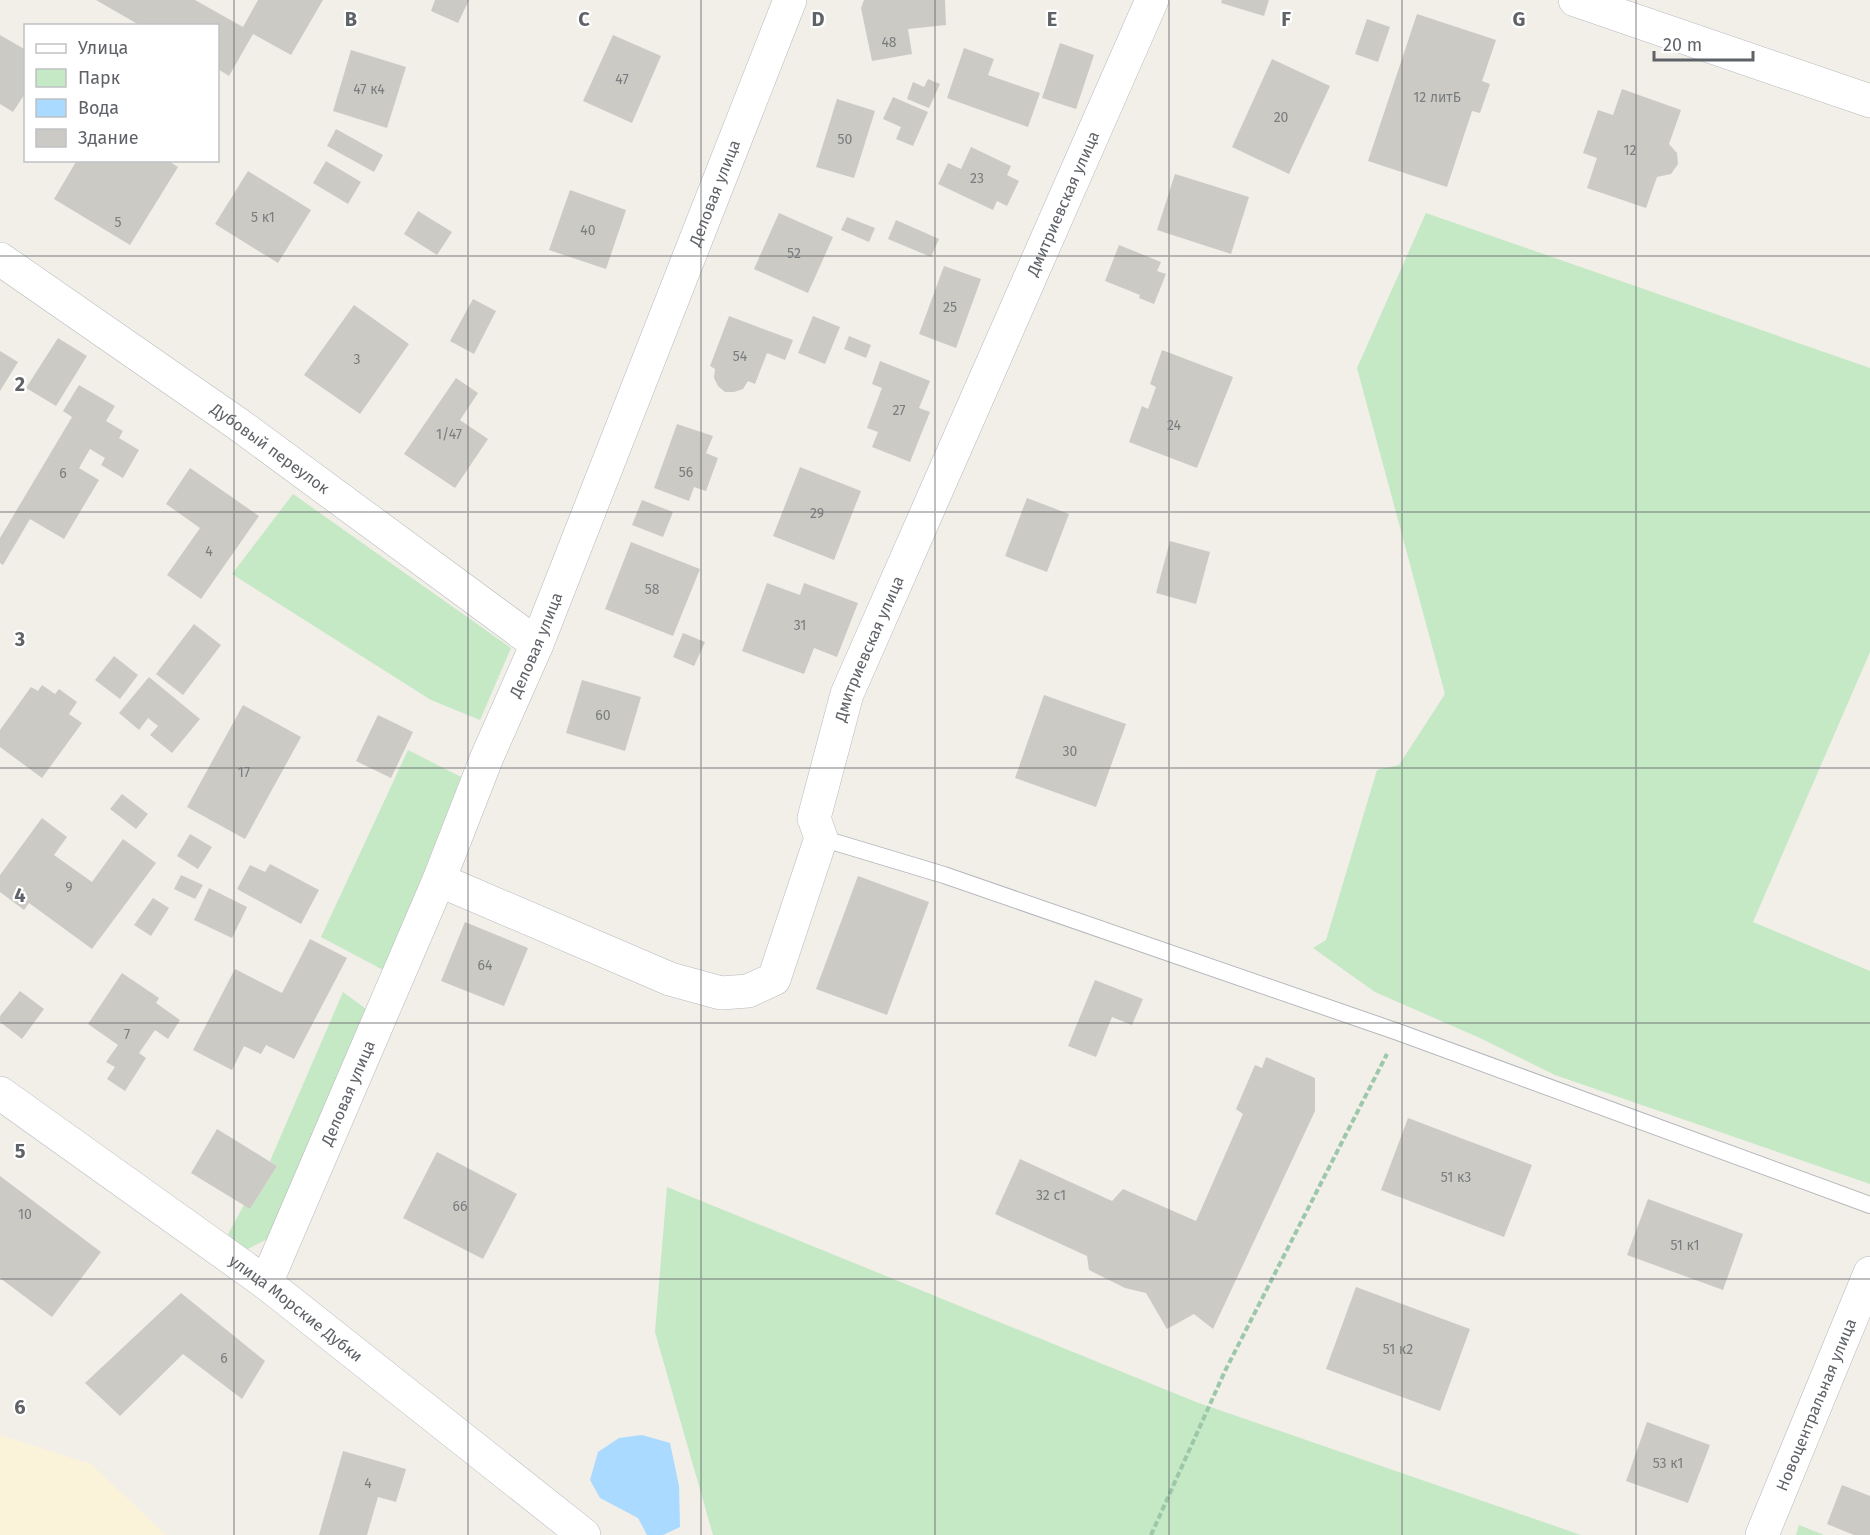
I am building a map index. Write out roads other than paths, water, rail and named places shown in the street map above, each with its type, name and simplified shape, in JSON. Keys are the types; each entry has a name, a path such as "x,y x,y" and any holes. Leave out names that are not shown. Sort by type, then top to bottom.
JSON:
{"street":[{"name":"Деловая улица","path":"266,1283 439,880 487,757 537,644 790,0"},
{"name":"Дмитриевская улица","path":"439,880 670,979 722,993 748,991 774,979 821,838 814,818 847,694 1152,0"},
{"path":"1575,0 1870,101"},
{"name":"Дубовый переулок","path":"0,259 238,424 537,644"},
{"name":"улица Морские Дубки","path":"0,1093 266,1283 584,1535"},
{"name":"Новоцентральная улица","path":"1762,1535 1870,1274"}],"lane":[{"path":"821,838 944,875 1398,1032 1870,1205"}],"water":[{"path":"642,1435 670,1443 679,1486 680,1527 663,1535 647,1535 638,1518 600,1498 590,1480 598,1452 619,1438"}]}
